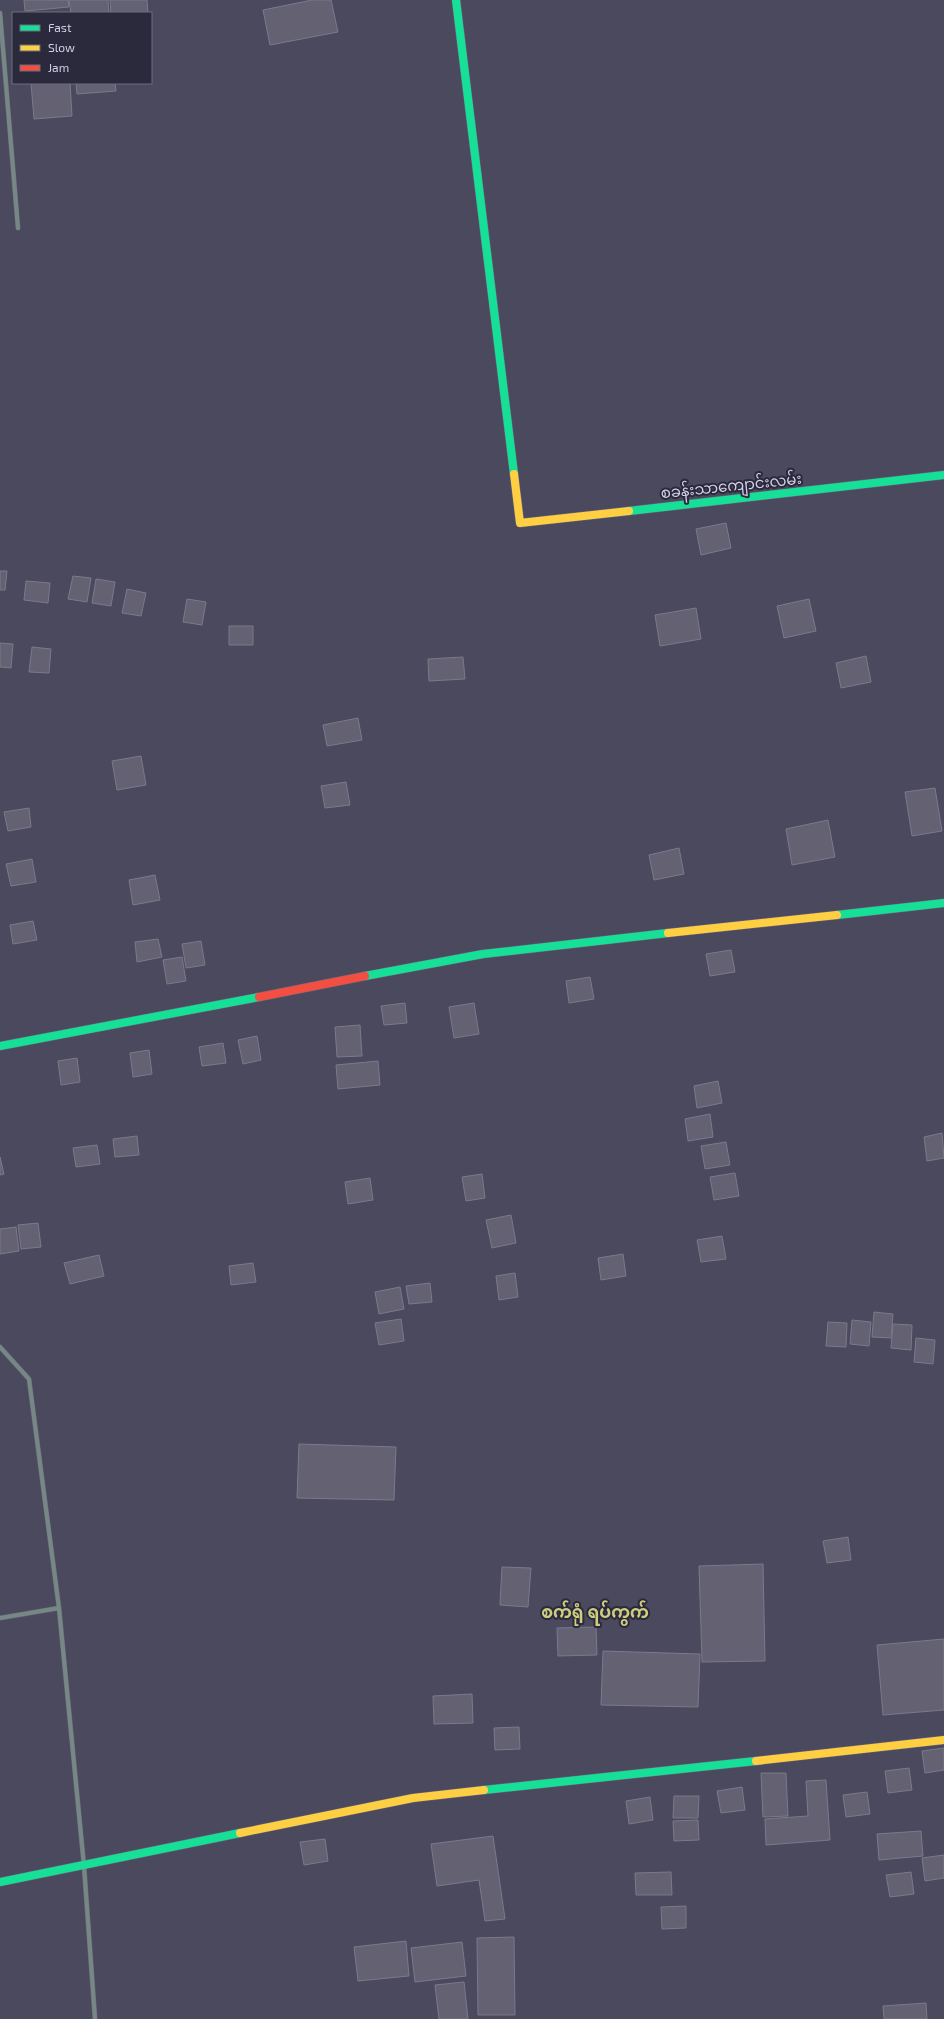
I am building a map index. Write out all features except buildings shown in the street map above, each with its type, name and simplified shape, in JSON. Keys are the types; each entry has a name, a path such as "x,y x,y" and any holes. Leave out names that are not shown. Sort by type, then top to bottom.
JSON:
{"street":[{"name":"စခန်းသာကျောင်းလမ်း","path":"456,0 520,523 944,475"},
{"path":"0,13 18,228"},
{"path":"0,1046 483,954 944,903"},
{"path":"0,1347 29,1379 59,1608 84,1866 95,2019"},
{"path":"0,1618 59,1608"},
{"path":"0,1882 413,1798 944,1740"}],"traffic: fast":[{"path":"456,0 514,474"},
{"path":"629,511 944,475"},
{"path":"837,915 944,903"},
{"path":"365,976 483,954 668,933"},
{"path":"0,1046 259,997"},
{"path":"484,1790 756,1761"},
{"path":"0,1882 240,1833"}],"traffic: slow":[{"path":"514,474 520,523 629,511"},
{"path":"668,933 837,915"},
{"path":"756,1761 944,1740"},
{"path":"240,1833 413,1798 484,1790"}],"traffic: jam":[{"path":"259,997 365,976"}],"district":[{"name":"စက်ရုံ ရပ်ကွက်","path":"595,1611"}]}
